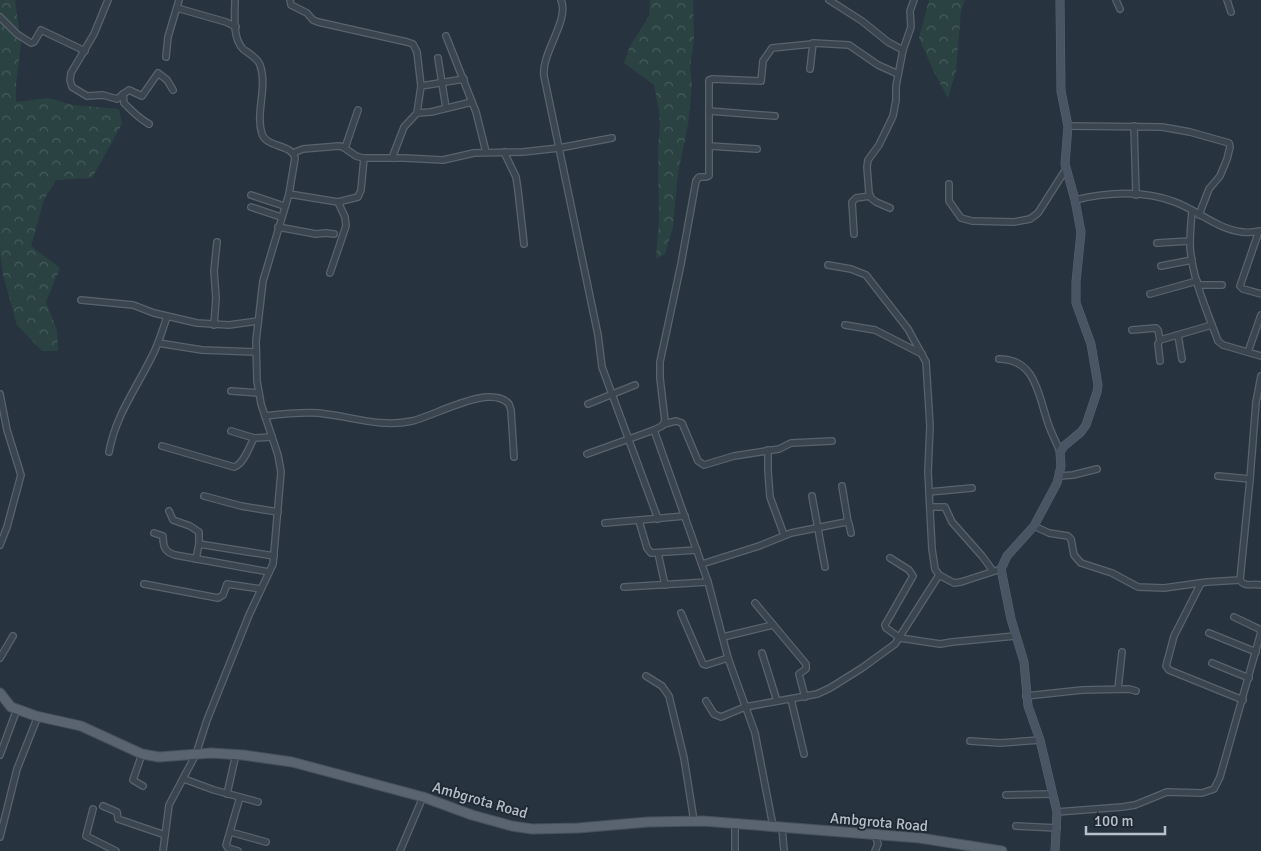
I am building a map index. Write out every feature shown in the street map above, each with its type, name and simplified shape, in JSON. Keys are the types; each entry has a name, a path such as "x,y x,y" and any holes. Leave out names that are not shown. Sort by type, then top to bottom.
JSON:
{"main road":[{"name":"Ambgrota Road","path":"0,692 11,707 38,716 81,726 142,754 159,757 196,754 236,754 292,762 423,797 472,815 532,829 578,828 648,822 735,822 920,838 1002,851"}],"street":[{"path":"108,0 94,34 71,73 72,87 90,96 102,95 114,99 129,90 143,96 158,73 167,80 173,90"},
{"path":"166,57 168,37 179,0"},
{"path":"163,851 169,805 196,754 207,720 248,615 273,564 278,512 281,472 259,393 256,374 256,352 263,281 289,194 295,158 293,153 268,141 262,135 260,66 257,60 239,44 235,0"},
{"path":"290,0 291,5 307,13 313,20 318,22 413,44 418,52 421,86 417,113 404,128 392,158"},
{"path":"561,0 563,5 562,12 543,67 598,335 600,359 658,519"},
{"path":"829,0 862,21 888,42 903,50"},
{"path":"890,208 876,202 870,196 867,182 867,163 893,116 898,74 903,50 911,27 910,11 914,0"},
{"path":"1060,0 1060,91 1068,126 1066,169 1075,200 1081,232 1076,276 1076,303 1091,344 1098,385 1086,425 1060,452"},
{"path":"1116,0 1120,10"},
{"path":"1228,0 1231,12"},
{"path":"177,8 236,26"},
{"path":"0,17 17,34 31,43 34,42 41,30 85,50"},
{"path":"446,36 480,124 486,152"},
{"path":"664,424 660,362 682,264 696,181 699,177 708,176 708,82 710,79 761,81 764,58 772,48 812,44 849,45 878,65 898,74"},
{"path":"810,69 812,44"},
{"path":"438,58 446,108"},
{"path":"421,86 464,79"},
{"path":"123,94 124,103 131,108 134,114 148,124"},
{"path":"417,113 431,112 472,102"},
{"path":"345,148 358,110"},
{"path":"708,111 775,116"},
{"path":"1068,126 1172,128 1229,143 1230,147 1220,176 1209,189 1199,215"},
{"path":"1134,126 1136,195"},
{"path":"293,153 303,149 340,146 356,156 364,158 443,160 486,152 523,152 560,148 612,138"},
{"path":"709,146 757,149"},
{"path":"504,152 516,177 524,244"},
{"path":"289,194 338,202 359,195 364,158"},
{"path":"949,184 949,201 961,218 972,221 1014,222 1030,219 1038,213 1066,169"},
{"path":"1075,200 1104,194 1136,195 1172,201 1236,231 1260,231 1240,286 1243,289 1261,294"},
{"path":"252,195 284,206"},
{"path":"854,234 852,202 856,198 870,196"},
{"path":"330,273 346,226 345,217 338,202"},
{"path":"251,207 281,217"},
{"path":"1192,210 1190,241 1192,260 1212,325 1220,343 1261,356"},
{"path":"278,227 316,234 334,234"},
{"path":"1157,243 1190,241"},
{"path":"214,325 216,298 214,271 217,242"},
{"path":"1161,266 1192,260"},
{"path":"828,265 851,269 866,275 908,329 922,354 928,372 927,396 930,426 928,456 929,492 933,560 938,574 954,583 1001,569"},
{"path":"1150,294 1198,283 1222,285"},
{"path":"80,300 133,304 154,314 197,323 229,325 258,321"},
{"path":"1248,352 1261,315"},
{"path":"109,452 117,422 158,343 167,317"},
{"path":"845,325 875,330 922,354"},
{"path":"1160,340 1212,325"},
{"path":"1132,330 1156,328 1158,330 1160,361"},
{"path":"1178,335 1182,359"},
{"path":"158,343 202,350 256,352"},
{"path":"999,359 1016,361 1028,372 1039,390 1046,419 1060,452 1060,476 1034,526 1007,556 1001,569 1015,636 1024,662 1026,696 1030,716 1040,740 1057,812 1056,851"},
{"path":"1261,376 1256,402 1240,580 1242,584 1246,585 1261,584"},
{"path":"588,404 635,386"},
{"path":"232,391 259,393"},
{"path":"0,394 7,430 21,475 7,527 0,543"},
{"path":"264,416 318,414 391,424 424,418 456,405 476,400 500,397 509,404 514,457"},
{"path":"587,454 676,421 684,425 698,461 702,465 734,456 779,449 791,443 832,441"},
{"path":"231,430 254,438 272,437"},
{"path":"654,430 702,564 728,658 755,733 762,772 784,851"},
{"path":"162,446 234,467 238,466 241,462 254,438"},
{"path":"768,450 770,496 784,535"},
{"path":"1060,476 1097,469"},
{"path":"1218,476 1250,479"},
{"path":"842,486 851,533"},
{"path":"929,492 972,488"},
{"path":"204,496 241,506 278,512"},
{"path":"812,496 825,567"},
{"path":"930,507 945,507 952,522 993,571"},
{"path":"169,511 173,520 190,526 199,532 196,560"},
{"path":"605,523 685,516"},
{"path":"639,521 648,551 658,553 697,550"},
{"path":"702,564 760,546 784,535 848,522"},
{"path":"1034,526 1049,533 1068,536 1071,539 1074,555 1081,563 1112,573 1138,587 1164,588 1240,580"},
{"path":"154,534 163,536 163,546 166,551 175,556 269,572"},
{"path":"199,544 274,556"},
{"path":"658,553 665,585"},
{"path":"890,558 909,570 912,576 885,626 900,638 940,644 1015,636"},
{"path":"706,701 718,717 745,707 805,697 830,688 886,652 900,638 938,574"},
{"path":"624,587 708,582"},
{"path":"144,584 218,598 223,595 227,584 261,589"},
{"path":"1201,584 1174,636 1166,666 1169,670 1243,700"},
{"path":"755,603 807,666 799,674 805,697"},
{"path":"681,613 703,664 706,666 728,658"},
{"path":"1057,812 1122,807 1135,805 1167,792 1202,793 1214,789 1220,777 1243,700 1261,631 1234,617"},
{"path":"723,637 773,625"},
{"path":"1209,633 1256,652"},
{"path":"0,658 13,636"},
{"path":"1118,689 1122,652"},
{"path":"762,653 777,701"},
{"path":"1212,663 1249,678"},
{"path":"646,676 662,686 669,696 684,758 694,821"},
{"path":"1026,696 1082,690 1118,689 1136,691"},
{"path":"791,699 804,754"},
{"path":"0,755 17,709"},
{"path":"0,836 17,769 38,716"},
{"path":"970,741 1000,743 1040,740"},
{"path":"142,754 133,780 143,786"},
{"path":"227,794 236,754"},
{"path":"184,779 227,794 258,802"},
{"path":"1006,795 1052,794"},
{"path":"238,851 226,847 240,797"},
{"path":"400,851 423,797"},
{"path":"103,806 117,812 118,819 165,835"},
{"path":"93,809 86,836 116,851"},
{"path":"735,822 735,851"},
{"path":"1016,826 1057,828"},
{"path":"230,832 266,842"},
{"path":"875,835 878,844 876,851"}],"green space":[{"path":"0,0 15,0 21,44 16,84 16,102 48,98 73,105 119,109 122,124 92,178 56,180 44,200 31,246 60,268 46,302 57,330 58,351 42,351 17,325 3,275 0,252"},
{"path":"650,0 693,0 694,38 690,68 692,85 688,125 678,173 673,227 665,254 656,259 659,220 659,111 654,85 624,63 630,46 649,16"},
{"path":"929,0 965,0 961,11 956,71 948,98 919,38"}]}
